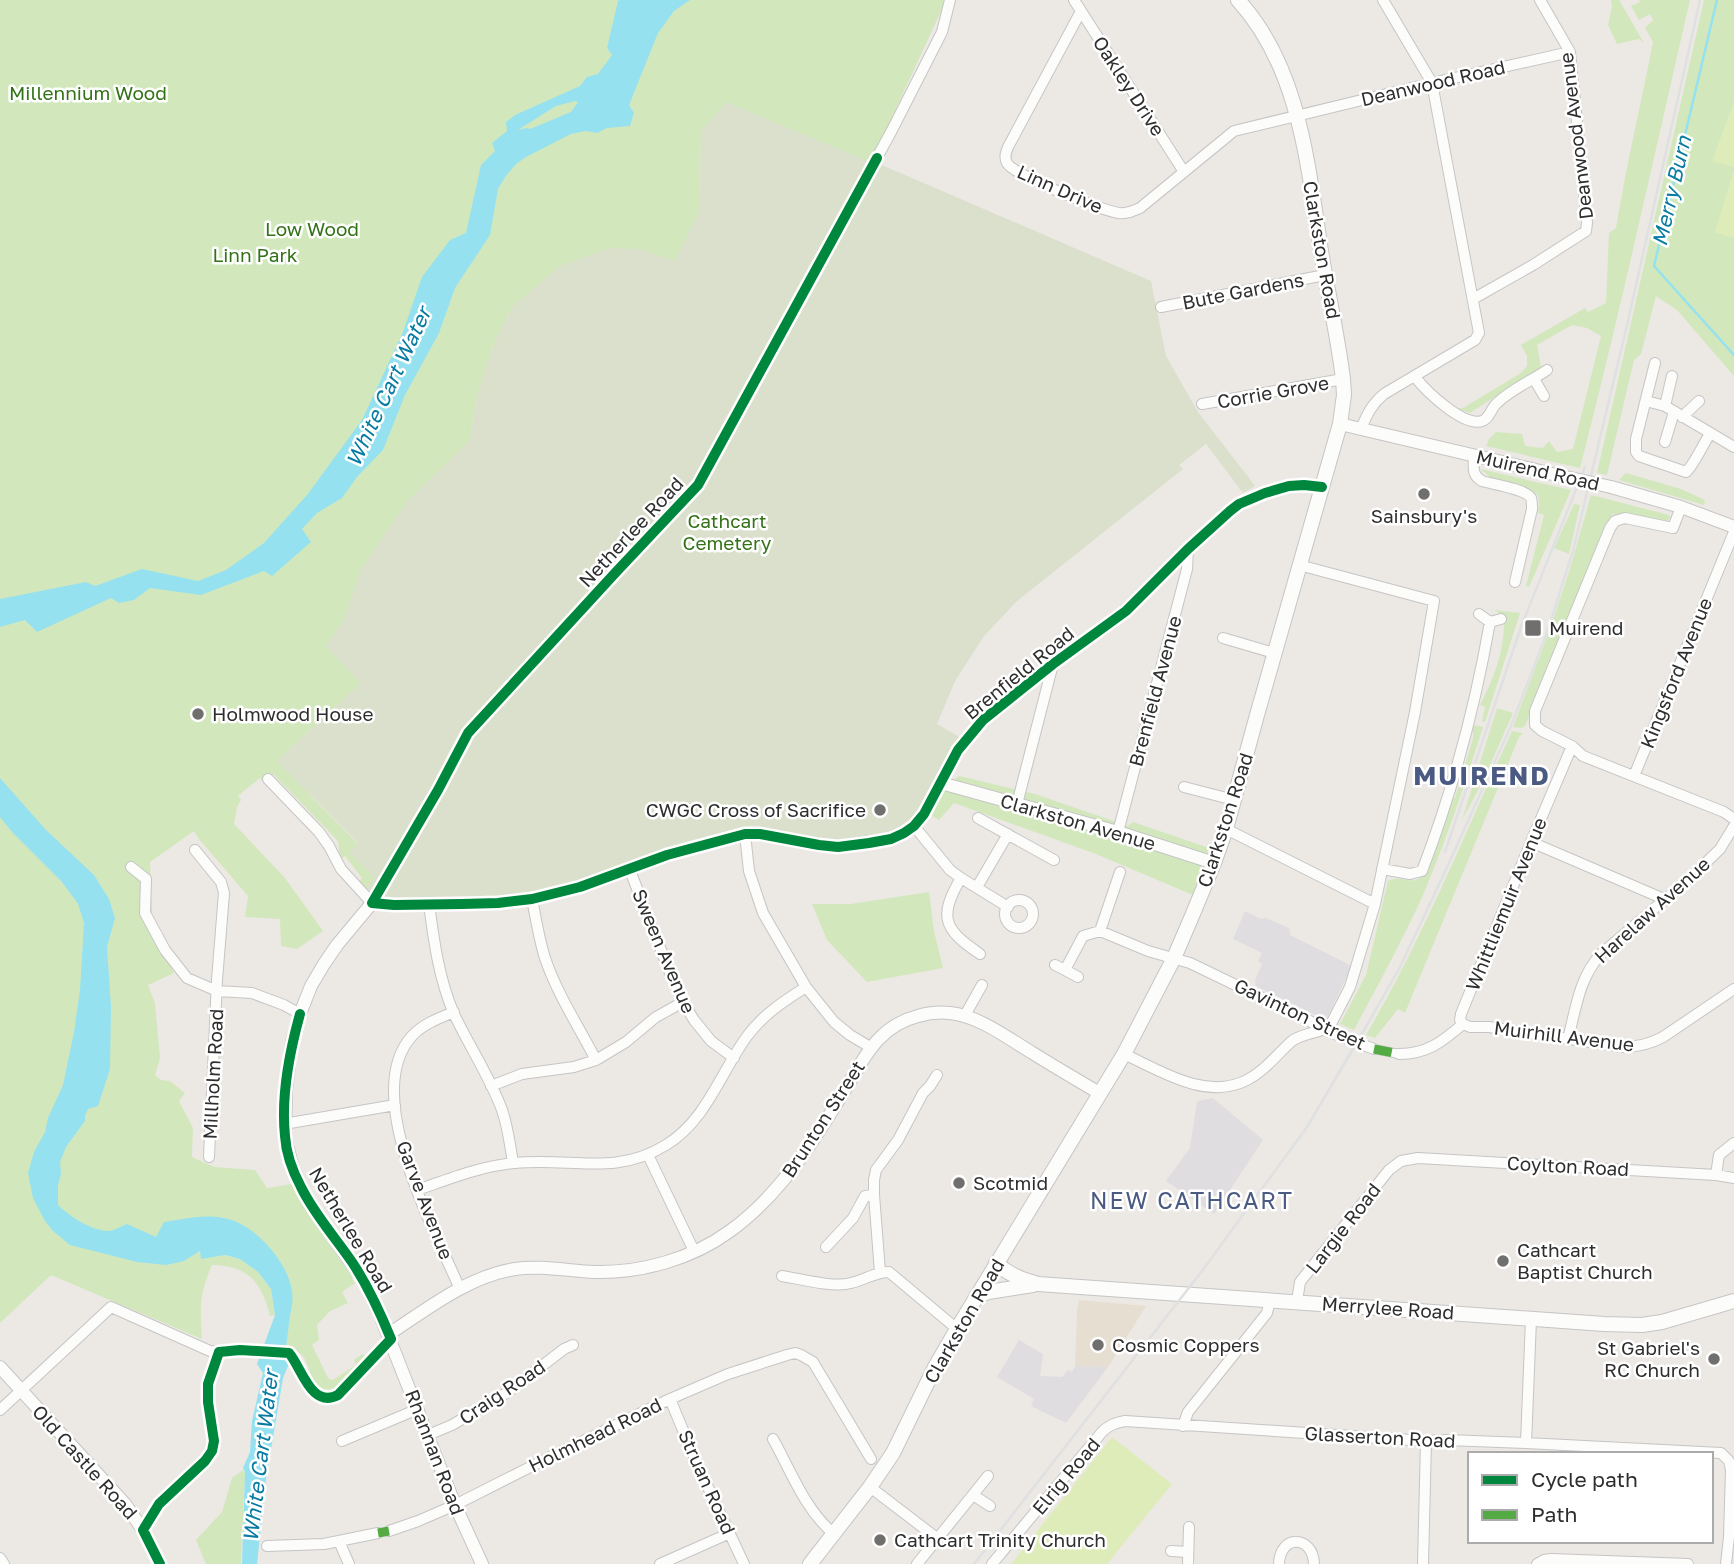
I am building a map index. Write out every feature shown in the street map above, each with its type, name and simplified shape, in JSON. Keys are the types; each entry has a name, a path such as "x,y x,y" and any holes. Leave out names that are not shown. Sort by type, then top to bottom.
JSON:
{"main road":[{"name":"Clarkston Road","path":"810,1564 893,1453 935,1367 992,1268 1020,1227 1124,1054 1174,958 1226,829 1340,424 1343,379 1303,139 1288,85 1271,47 1257,23 1238,0"},
{"name":"Merrylee Road","path":"992,1268 1033,1285"},
{"name":"Merrylee Road","path":"976,1297 988,1292 1033,1285 1297,1301 1615,1325 1642,1325 1670,1320 1734,1301"}],"street":[{"name":"Netherlee Road","path":"390,1337 364,1281 300,1186 287,1149 284,1124 292,1042 311,986 337,944 372,903 468,733 698,485 877,158 942,32 950,0"},
{"name":"Oakley Drive","path":"1074,0 1184,172"},
{"path":"1361,429 1367,413 1384,394 1475,340 1479,333 1432,83 1383,0"},
{"name":"Deanwood Avenue","path":"1473,299 1586,231 1570,52 1541,0"},
{"name":"Linn Drive","path":"1081,11 1008,147 1005,155 1012,170 1122,214 1140,208 1234,131 1297,116"},
{"name":"Deanwood Road","path":"1297,116 1570,52"},
{"name":"Bute Gardens","path":"1161,307 1325,275"},
{"path":"1655,363 1636,439 1636,452 1639,456 1686,472 1690,470 1710,433"},
{"path":"1415,377 1457,415 1474,421 1484,421 1497,404 1547,370"},
{"path":"1665,442 1674,412 1672,376"},
{"name":"Corrie Grove","path":"1202,404 1343,379"},
{"path":"1534,379 1544,396"},
{"path":"1646,401 1674,412 1734,447"},
{"path":"1674,412 1699,401"},
{"name":"Muirend Road","path":"1340,424 1611,487 1681,507 1734,529"},
{"path":"1474,456 1473,474 1476,478 1523,492 1530,496 1532,501 1516,582"},
{"name":"Brenfield Road","path":"914,826 924,814 958,750 983,720 1053,664 1126,611 1188,548 1239,504 1289,486 1322,487"},
{"path":"1681,507 1673,528 1625,518 1615,521 1610,528 1535,710 1535,725 1572,746 1583,756 1724,812 1734,819"},
{"name":"Kingsford Avenue","path":"1634,776 1734,529"},
{"name":"Brenfield Avenue","path":"1118,832 1187,569 1188,548"},
{"path":"1506,558 1520,561"},
{"path":"1124,1054 1185,1083 1217,1087 1234,1085 1265,1068 1294,1039 1309,1032 1324,1030 1331,1024 1350,987 1375,904 1415,712 1434,601 1299,565"},
{"path":"1382,869 1410,874 1422,870 1453,785 1496,621 1479,614"},
{"path":"1223,638 1274,653"},
{"path":"1017,804 1053,664"},
{"name":"Whittliemuir Avenue","path":"1463,1024 1460,1020 1461,1014 1572,746"},
{"path":"268,779 320,832 341,869 372,903 498,903 532,899 580,887 667,855 745,834 838,847 891,839 914,826 950,870 1008,907"},
{"name":"Clarkston Avenue","path":"941,783 1118,832 1214,863"},
{"path":"1184,787 1234,800"},
{"path":"978,818 1054,860"},
{"name":"Harelaw Avenue","path":"1567,1038 1584,977 1591,965 1690,878 1720,849 1734,827"},
{"path":"1226,829 1375,904"},
{"path":"745,834 749,871 762,913 806,987 834,1022 870,1047"},
{"path":"977,887 1008,834"},
{"path":"1531,842 1664,899"},
{"name":"Millholm Road","path":"195,850 221,882 224,893 209,1157"},
{"name":"Millholm Road","path":"131,867 146,879 145,912 165,950 187,978 217,991 252,993 300,1014"},
{"name":"Sween Avenue","path":"629,868 683,1002 710,1041 734,1058"},
{"path":"1078,977 1060,968 1083,936 1100,931 1120,872"},
{"path":"961,878 950,898 947,920 954,935 980,954"},
{"path":"532,899 541,945 550,972 596,1060"},
{"path":"429,904 442,978 454,1012 502,1110 513,1163"},
{"name":"Gavinton Street","path":"1100,931 1148,951 1190,963 1324,1030 1374,1049 1408,1054 1435,1046 1463,1024"},
{"path":"964,1017 982,985"},
{"path":"417,1190 460,1175 513,1163 609,1164 649,1155 689,1127 758,1023 771,1010 806,987"},
{"name":"Muirhill Avenue","path":"1463,1024 1634,1047 1653,1042 1734,989"},
{"path":"491,1086 522,1074 574,1067 596,1060 626,1042 656,1017 683,1002"},
{"name":"Garve Avenue","path":"454,1012 420,1028 405,1044 394,1071 393,1086 402,1145 417,1190 460,1289"},
{"name":"Brunton Street","path":"390,1337 460,1289 491,1275 513,1269 598,1272 656,1265 711,1243 740,1224 777,1188 818,1133 877,1039 897,1025 918,1016 949,1013 964,1017 1001,1034 1099,1093"},
{"path":"880,1272 874,1195 876,1170 898,1140 923,1093 937,1075"},
{"path":"912,1085 923,1093"},
{"path":"284,1124 394,1105"},
{"path":"1716,1175 1719,1155 1734,1143"},
{"path":"649,1155 695,1251"},
{"name":"Coylton Road","path":"1401,1161 1418,1158 1734,1178"},
{"name":"Largie Road","path":"1297,1301 1300,1282 1389,1170 1401,1161"},
{"path":"826,1247 852,1219 865,1196 874,1195"},
{"path":"782,1276 850,1284 880,1272 889,1272 957,1329"},
{"path":"1183,1426 1188,1412 1268,1313 1270,1300"},
{"path":"0,1410 111,1307 210,1351 219,1353 240,1350 291,1356 310,1388 325,1398 332,1398 343,1389 390,1337"},
{"path":"1525,1443 1531,1319"},
{"name":"Rhannan Road","path":"390,1337 454,1505 482,1564"},
{"name":"Craig Road","path":"428,1435 452,1425 508,1392 573,1345"},
{"path":"144,1530 159,1504 205,1461 212,1451 214,1440 208,1384 219,1353"},
{"name":"Holmhead Road","path":"268,1546 339,1541 384,1532 428,1517 670,1399 738,1370 795,1353 813,1362 871,1459"},
{"name":"Old Castle Road","path":"0,1367 125,1504 144,1530 160,1564"},
{"name":"Struan Road","path":"670,1399 744,1564"},
{"path":"342,1441 418,1409"},
{"name":"Glasserton Road","path":"1115,1423 1125,1421 1426,1441 1721,1453 1727,1458 1731,1470 1726,1564"},
{"name":"Elrig Road","path":"992,1564 1102,1433 1115,1423"},
{"path":"773,1439 809,1505 834,1534"},
{"path":"1423,1564 1426,1441"},
{"path":"917,1564 988,1476"},
{"path":"870,1487 939,1539"},
{"path":"973,1495 990,1506"},
{"path":"1188,1564 1189,1527"},
{"path":"660,1564 730,1533"},
{"path":"339,1541 349,1564"},
{"path":"1279,1564 1279,1555 1284,1546 1298,1542 1312,1552 1314,1564"},
{"path":"1171,1551 1188,1552"},
{"path":"0,1558 4,1564"},
{"path":"1537,1564 1551,1559 1688,1564"}],"shaded area":[{"path":"1245,911 1289,928 1290,935 1352,966 1326,1020 1256,986 1255,980 1262,964 1258,961 1262,953 1233,939"},
{"path":"1213,1098 1263,1140 1214,1214 1166,1181 1190,1148 1197,1101"},
{"name":"Cosmic Coppers","path":"1079,1300 1146,1306 1108,1367 1075,1366"},
{"path":"1019,1340 1043,1354 1040,1376 1062,1377 1068,1370 1072,1372 1075,1366 1108,1367 1066,1423 1031,1406 1034,1399 997,1377"}],"green space":[{"name":"Linn Park","path":"0,0 944,0 870,162 701,131 700,210 675,261 638,249 513,306 495,341 476,400 470,440 408,501 362,568 344,620 326,646 361,683 277,761 358,844 374,877 367,889 359,882 362,878 345,856 340,860 338,841 273,774 262,781 260,778 238,796 241,800 234,824 285,878 323,931 297,949 281,946 280,919 245,917 248,896 194,831 150,862 153,934 174,973 148,985 155,1003 160,1058 155,1075 161,1080 170,1081 185,1093 179,1101 193,1128 192,1157 214,1167 255,1170 267,1188 292,1184 306,1211 353,1278 355,1283 342,1292 348,1303 330,1311 317,1325 319,1340 312,1345 328,1378 333,1380 356,1365 355,1359 363,1354 366,1357 336,1388 319,1388 307,1363 298,1352 275,1348 287,1306 219,1224 184,1261 201,1250 201,1258 224,1255 240,1259 258,1272 271,1289 275,1315 270,1316 263,1294 252,1278 235,1268 212,1265 201,1301 202,1339 51,1275 0,1323"},
{"path":"1611,0 1619,0 1644,43 1639,39 1617,44 1608,25"},
{"path":"1639,0 1690,0 1580,468 1486,446 1496,432 1522,434 1525,446 1543,448 1549,441 1557,452 1573,449 1601,336 1587,328 1572,325 1537,345 1541,367 1470,413 1455,408 1463,408 1521,373 1527,366 1527,356 1521,345 1585,308 1588,312 1606,303 1609,233 1616,228 1653,42 1645,28 1653,20 1650,14 1639,20 1631,6 1640,2"},
{"path":"1704,0 1734,0 1734,376 1677,310 1656,296 1641,354 1634,360 1607,475 1597,473"},
{"name":"Cathcart Cemetery","path":"726,102 884,166 1151,281 1166,356 1198,412 1255,486 1243,493 1206,444 1179,465 1183,469 1017,601 984,636 955,681 937,724 961,738 921,808 902,828 882,836 832,840 772,829 746,830 671,847 576,883 518,895 387,898 367,889 374,877 349,852 358,843 277,761 361,683 326,646 344,620 362,568 408,501 470,440 476,400 495,341 513,306 560,266 609,248 638,249 675,261 700,210 701,131"},
{"path":"1734,102 1734,167 1712,161"},
{"path":"1734,174 1734,238 1715,232"},
{"path":"1480,469 1571,490 1529,587 1526,586 1544,515 1538,513 1538,495 1497,482"},
{"path":"1626,473 1681,489 1705,500 1704,505 1619,480"},
{"path":"1591,495 1670,517 1667,522 1612,514 1525,726 1513,727 1550,629"},
{"path":"1574,504 1580,505 1569,554 1554,548"},
{"path":"1495,610 1520,613 1485,722 1482,721 1485,707 1480,705 1498,663 1504,630 1504,618"},
{"path":"1497,708 1513,713 1482,783 1462,820"},
{"path":"1473,725 1483,727 1440,854 1407,929 1354,1030 1340,1024 1366,975 1388,881 1418,879 1429,869 1455,798 1473,738"},
{"path":"1512,731 1523,733 1519,737 1405,1013 1398,1009 1375,1038 1366,1035 1425,923"},
{"path":"959,776 1035,794 1128,826 1133,822 1209,848 1193,895 1096,854 954,803 939,820 932,816 940,791"},
{"path":"929,892 934,931 943,968 867,982 827,940 812,904 851,904"},
{"path":"1112,1437 1172,1484 1107,1564 1011,1564"},
{"path":"243,1470 241,1564 206,1564 196,1540 222,1512 232,1478"}],"water":[{"name":"White Cart Water","path":"690,0 674,11 658,33 629,105 634,113 630,126 607,128 597,133 586,131 571,134 526,157 505,177 498,189 490,235 455,288 439,333 405,395 383,450 357,477 342,498 317,513 302,529 311,542 272,576 264,571 201,595 150,588 134,600 119,603 111,598 37,632 25,620 0,627 0,599 86,582 95,586 142,569 198,581 226,570 264,543 307,495 362,420 403,332 422,277 450,240 466,233 481,165 495,151 492,143 507,131 506,122 515,115 580,86 587,77 598,74 612,55 607,48 618,1","holes":["578,102 571,112 530,129 518,130 556,106"]},
{"name":"White Cart Water","path":"0,778 46,830 94,875 109,899 115,918 107,947 111,1007 110,1069 98,1106 88,1109 85,1121 66,1147 60,1162 58,1205 96,1229 110,1231 127,1224 156,1237 164,1222 204,1217 228,1219 249,1229 269,1247 290,1281 293,1300 285,1355 290,1361 283,1378 266,1479 257,1564 242,1564 243,1468 250,1452 252,1421 263,1373 257,1364 275,1315 271,1289 258,1272 240,1259 225,1255 201,1259 200,1251 184,1261 166,1265 137,1262 70,1245 45,1221 33,1198 28,1173 34,1152 45,1132 48,1118 63,1085 74,1032 80,990 84,923 78,904 62,882 0,817"}],"waterway":[{"name":"Merry Burn","path":"1717,0 1654,266 1734,355"}],"railway":[{"path":"974,1564 1202,1271 1307,1127 1400,967 1444,874 1511,726 1547,633 1573,551 1700,0"},
{"path":"1445,852 1521,627 1585,467"}],"marked path":[{"path":"1374,1049 1399,1054"},
{"path":"378,1533 389,1531"}],"cycle path":[{"path":"877,158 698,485 468,733 372,903 462,904 532,899 580,887 667,855 745,834 838,847 891,839 914,826 924,814 958,750 983,720 1053,664 1126,611 1230,511 1239,504 1289,486 1322,487"},
{"path":"160,1564 143,1530 159,1504 205,1461 212,1451 214,1441 208,1384 219,1352 240,1350 289,1353 314,1392 329,1398 338,1395 391,1339 358,1271 306,1197 288,1156 284,1121 285,1090 300,1014"}],"place":[{"name":"Sainsbury's","path":"1424,494"},
{"name":"Muirend","path":"1533,628"},
{"name":"Holmwood House","path":"198,714"},
{"name":"CWGC Cross of Sacrifice","path":"880,810"},
{"name":"Scotmid","path":"959,1183"},
{"name":"Cathcart Baptist Church","path":"1503,1261"},
{"name":"Cosmic Coppers","path":"1098,1345"},
{"name":"St Gabriel's RC Church","path":"1714,1359"},
{"name":"Cathcart Trinity Church","path":"880,1540"}],"district":[{"name":"MUIREND","path":"1482,776"},
{"name":"NEW CATHCART","path":"1192,1201"}],"park label":[{"name":"Millennium Wood","path":"88,93"},
{"name":"Low Wood","path":"312,229"}]}
